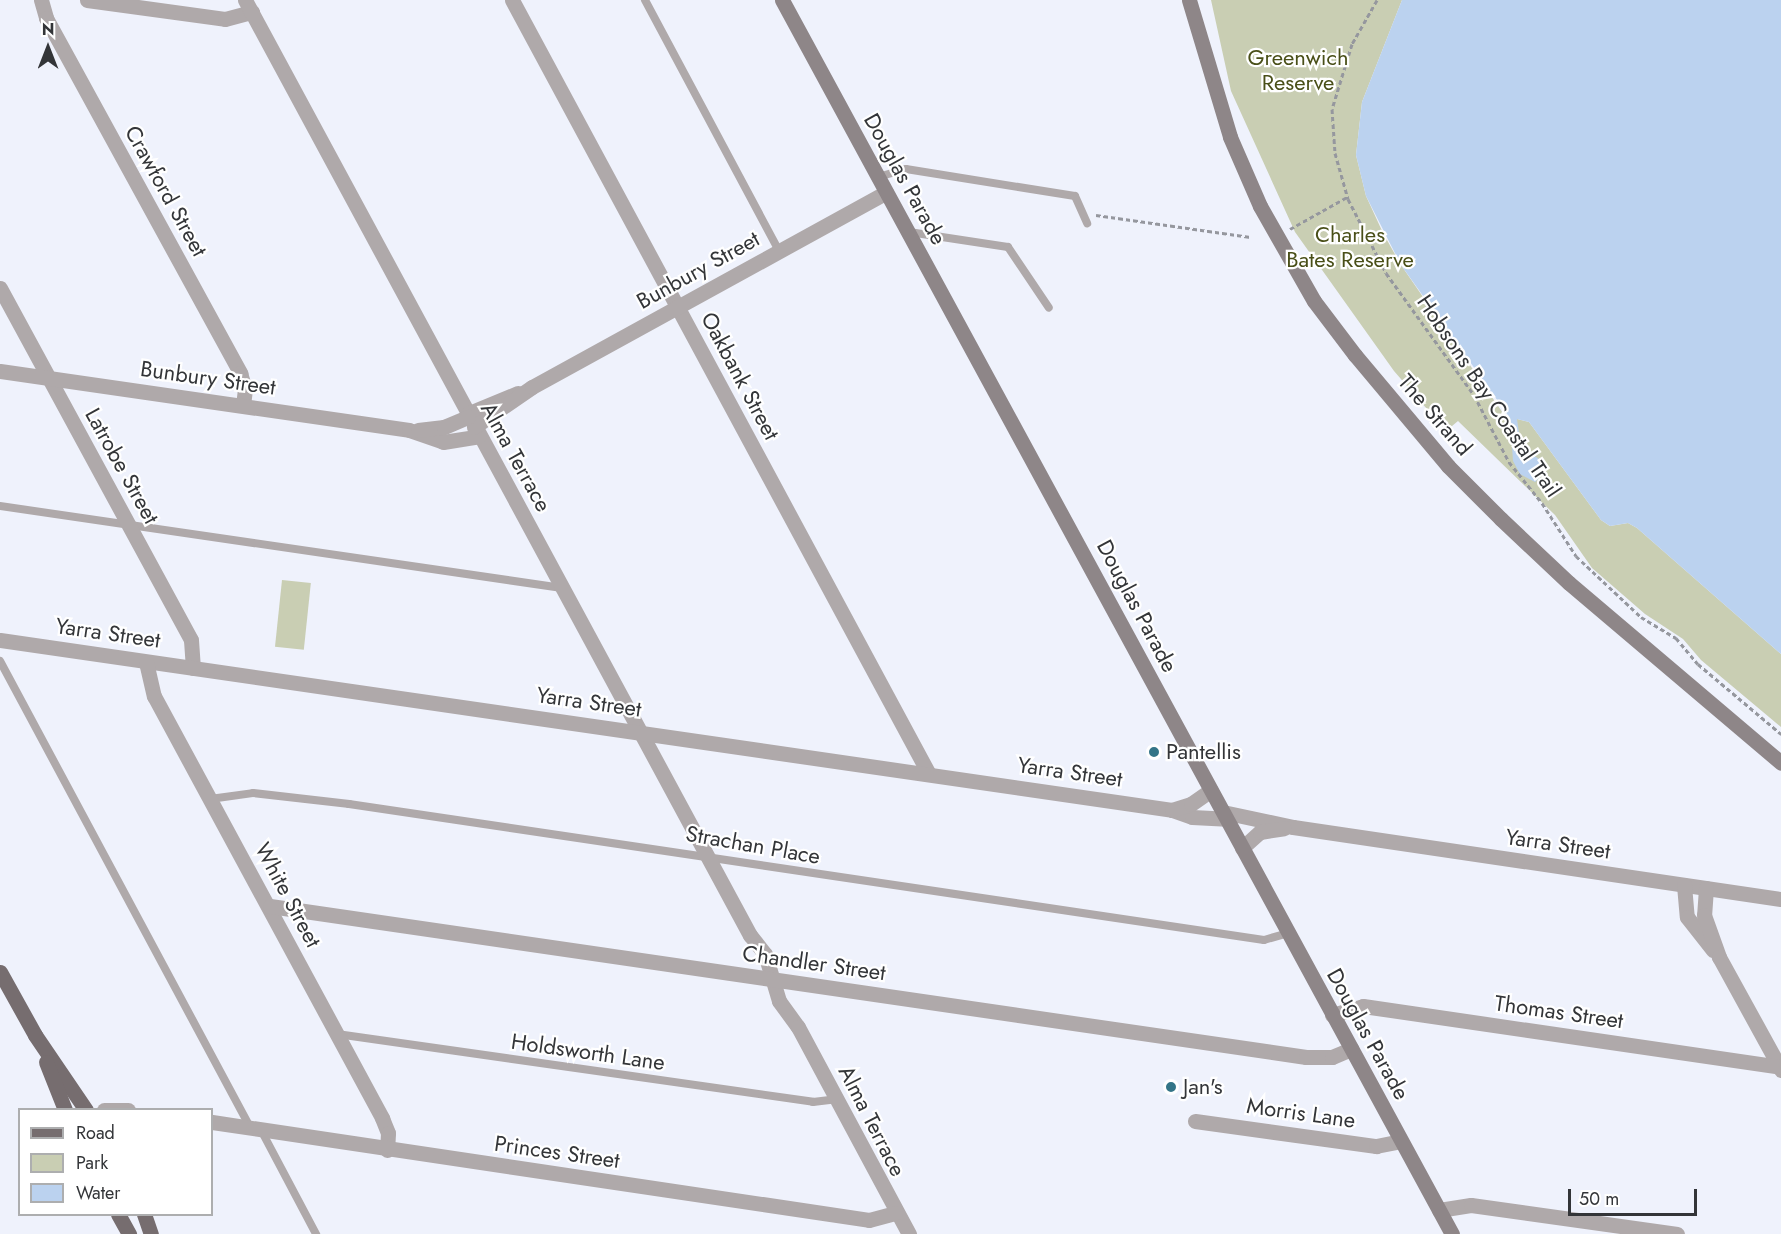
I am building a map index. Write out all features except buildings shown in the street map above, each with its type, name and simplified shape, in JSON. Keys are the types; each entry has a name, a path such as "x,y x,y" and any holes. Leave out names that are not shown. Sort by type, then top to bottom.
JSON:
{"main road":[{"path":"0,972 35,1035 85,1108"},
{"path":"35,1035 64,1108"},
{"path":"119,1216 129,1234"},
{"path":"144,1216 151,1234"}],"street":[{"name":"Crawford Street","path":"41,0 46,18 242,378 243,405"},
{"path":"87,0 225,19 248,6"},
{"name":"Oakbank Street","path":"512,0 929,774"},
{"name":"Douglas Parade","path":"782,0 1452,1234"},
{"name":"The Strand","path":"1189,0 1223,117 1260,206 1314,301 1355,355 1448,466 1509,527 1569,583 1781,763"},
{"name":"Alma Terrace","path":"248,6 472,423 710,857 750,935 765,954 780,981 779,1001 798,1027 895,1212 909,1234"},
{"name":"Bunbury Street","path":"0,371 409,430 443,442 532,387 886,192"},
{"name":"Latrobe Street","path":"0,288 191,639 193,668"},
{"name":"Bunbury Street","path":"409,430 472,423"},
{"name":"Yarra Street","path":"0,640 1172,810 1192,818 1224,815 1781,898"},
{"name":"White Street","path":"146,662 154,696 270,906 335,1034 382,1118 388,1133 387,1150"},
{"path":"1172,810 1191,804 1211,790"},
{"name":"Yarra Street","path":"1242,848 1263,830 1293,827"},
{"path":"1684,885 1689,921 1719,957"},
{"path":"1706,888 1704,915 1719,957 1780,1068"},
{"name":"Chandler Street","path":"270,906 1306,1057 1332,1057 1351,1049"},
{"name":"Alma Terrace","path":"750,935 757,964 754,977"},
{"name":"Thomas Street","path":"1332,1015 1363,1006 1780,1068"},
{"name":"Morris Lane","path":"1195,1121 1376,1146 1401,1141"},
{"name":"Princes Street","path":"213,1122 387,1150 869,1220 895,1212"},
{"path":"1439,1210 1465,1204 1677,1234"}],"lane":[{"path":"645,0 779,251"},
{"path":"878,177 906,170 1075,196 1087,223"},
{"path":"908,232 1008,247 1049,308"},
{"path":"0,506 562,588"},
{"path":"0,661 256,1130 316,1234"},
{"name":"Strachan Place","path":"210,799 264,794 710,857 1264,940 1288,933"},
{"name":"Holdsworth Lane","path":"335,1034 813,1102 836,1099"}],"path":[{"name":"Hobsons Bay Coastal Trail","path":"1377,0 1352,44 1332,109 1335,153 1347,197 1386,273 1474,395 1509,462 1542,503 1571,550 1632,609 1676,638 1698,664 1781,734"},
{"path":"1288,230 1347,197"},
{"path":"1082,213 1250,237"}],"green space":[{"path":"1211,0 1402,0 1362,102 1356,155 1366,196 1383,233 1401,265 1505,416 1529,422 1601,520 1610,526 1628,523 1637,528 1781,654 1781,727 1701,660 1683,639 1645,614 1592,568 1555,515 1458,421 1446,431 1394,371 1295,232 1231,91"},
{"path":"282,580 311,583 304,650 275,647"}],"water":[{"path":"1402,0 1781,0 1781,654 1637,528 1628,523 1610,526 1601,520 1529,422 1517,419 1521,447 1545,463 1545,472 1535,482 1520,474 1513,461 1510,418 1401,265 1366,196 1356,155 1362,102"}],"place":[{"name":"Pantellis","path":"1154,752"},
{"name":"Jan's","path":"1171,1087"}],"park label":[{"name":"Greenwich Reserve","path":"1298,70"},
{"name":"Charles Bates Reserve","path":"1350,246"}]}
